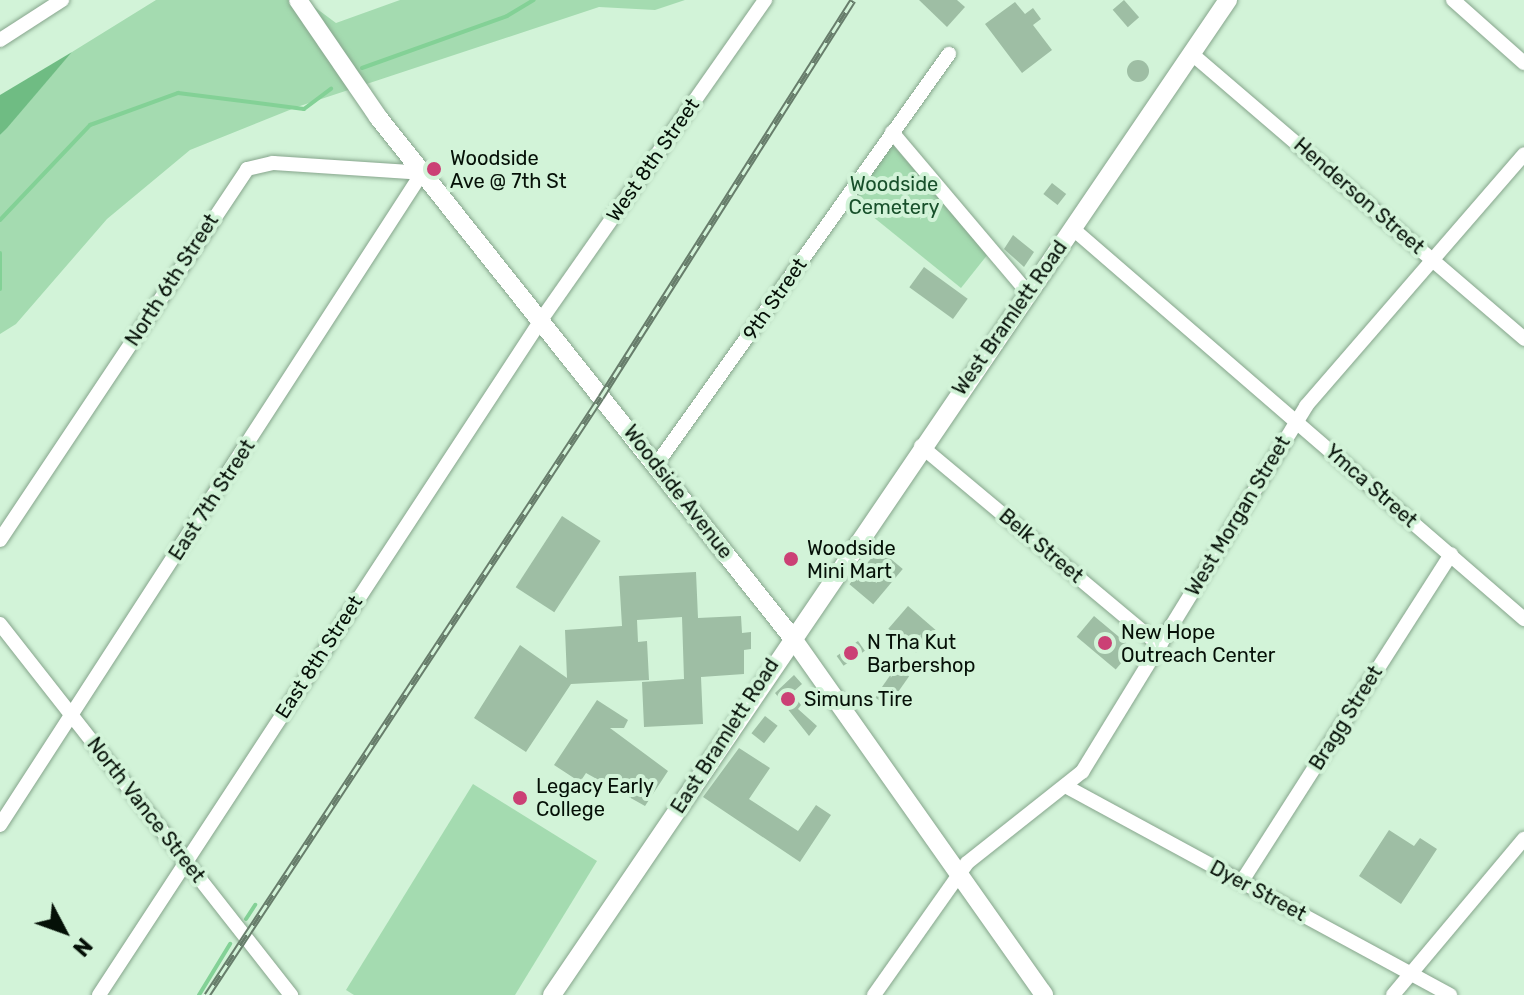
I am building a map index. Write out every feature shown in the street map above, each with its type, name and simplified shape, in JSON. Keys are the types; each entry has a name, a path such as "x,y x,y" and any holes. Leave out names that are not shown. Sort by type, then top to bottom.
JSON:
{"street":[{"path":"0,40 62,0"},
{"name":"Woodside Avenue","path":"298,0 422,173 791,636 1044,995"},
{"name":"West 8th Street","path":"541,320 765,0"},
{"name":"West Bramlett Road","path":"791,636 1228,0"},
{"path":"1453,0 1524,63"},
{"name":"9th Street","path":"656,465 949,54"},
{"name":"Henderson Street","path":"1192,54 1524,339"},
{"path":"892,132 1028,293"},
{"name":"West Morgan Street","path":"874,995 980,850 1067,787 1098,751 1296,422 1524,154"},
{"name":"North 6th Street","path":"0,540 247,169 273,163 422,173"},
{"name":"East 7th Street","path":"0,825 422,173"},
{"name":"Ymca Street","path":"1072,228 1524,619"},
{"name":"East 8th Street","path":"99,995 541,320"},
{"name":"Belk Street","path":"921,446 1160,646"},
{"name":"Bragg Street","path":"1242,881 1451,554"},
{"name":"North Vance Street","path":"0,624 291,995"},
{"name":"East Bramlett Road","path":"552,995 791,636"},
{"name":"Dyer Street","path":"1067,787 1450,995"},
{"path":"1393,995 1524,839"}],"green space":[{"path":"156,0 305,0 336,23 400,0 685,0 655,10 599,7 297,107 190,150 107,219 16,324 0,334 0,135 72,52"},
{"path":"72,52 7,128 0,135 0,95"},
{"name":"Woodside Cemetery","path":"891,143 988,254 961,288 851,199"},
{"path":"473,784 597,861 515,995 354,995 346,990"}],"building":[{"path":"919,0 957,0 965,7 947,27"},
{"path":"1124,0 1139,17 1128,27 1113,10"},
{"path":"1015,2 1025,14 1033,8 1041,19 1033,25 1052,50 1022,73 985,24"},
{"path":"1138,60 1146,63 1149,71 1146,79 1138,82 1130,79 1127,71 1130,63"},
{"path":"1052,183 1066,194 1058,205 1043,194"},
{"path":"1013,235 1034,252 1024,267 1004,249"},
{"path":"924,267 968,299 953,319 909,287"},
{"path":"562,516 601,541 554,612 516,587"},
{"path":"879,549 903,569 873,604 849,584"},
{"path":"696,572 698,618 741,616 742,633 751,632 751,649 744,650 744,674 701,677 703,724 644,727 642,682 684,679 682,617 637,620 638,642 647,641 649,680 571,684 526,752 474,718 520,645 567,678 565,630 622,626 619,576"},
{"path":"908,606 936,630 916,653 888,629"},
{"name":"New Hope Outreach Center","path":"1094,616 1133,649 1116,669 1077,637"},
{"name":"N Tha Kut Barbershop","path":"858,641 865,651 844,666 837,656"},
{"path":"896,667 909,676 888,706 875,697"},
{"name":"Simuns Tire","path":"794,675 802,684 792,693 801,705 798,709 817,726 809,736 775,693"},
{"path":"597,700 628,720 624,728 610,728 668,771 645,806 586,773 580,782 554,765"},
{"path":"765,716 778,726 764,743 751,733"},
{"path":"739,748 770,768 749,799 798,831 816,805 831,815 800,862 703,797"},
{"path":"1389,830 1414,846 1420,838 1437,849 1401,904 1359,876"}],"waterway":[{"path":"362,68 507,16 534,0"},
{"path":"0,220 90,125 178,93 304,109 331,89"},
{"path":"0,253 0,289"},
{"path":"246,919 255,905"},
{"path":"199,995 230,944"}],"railway":[{"path":"207,995 601,397 853,0"}],"place":[{"name":"Woodside Ave @ 7th St","path":"434,169"},
{"name":"Woodside Mini Mart","path":"791,559"},
{"name":"New Hope Outreach Center","path":"1105,643"},
{"name":"N Tha Kut Barbershop","path":"851,653"},
{"name":"Simuns Tire","path":"788,699"},
{"name":"Legacy Early College","path":"520,798"}]}
